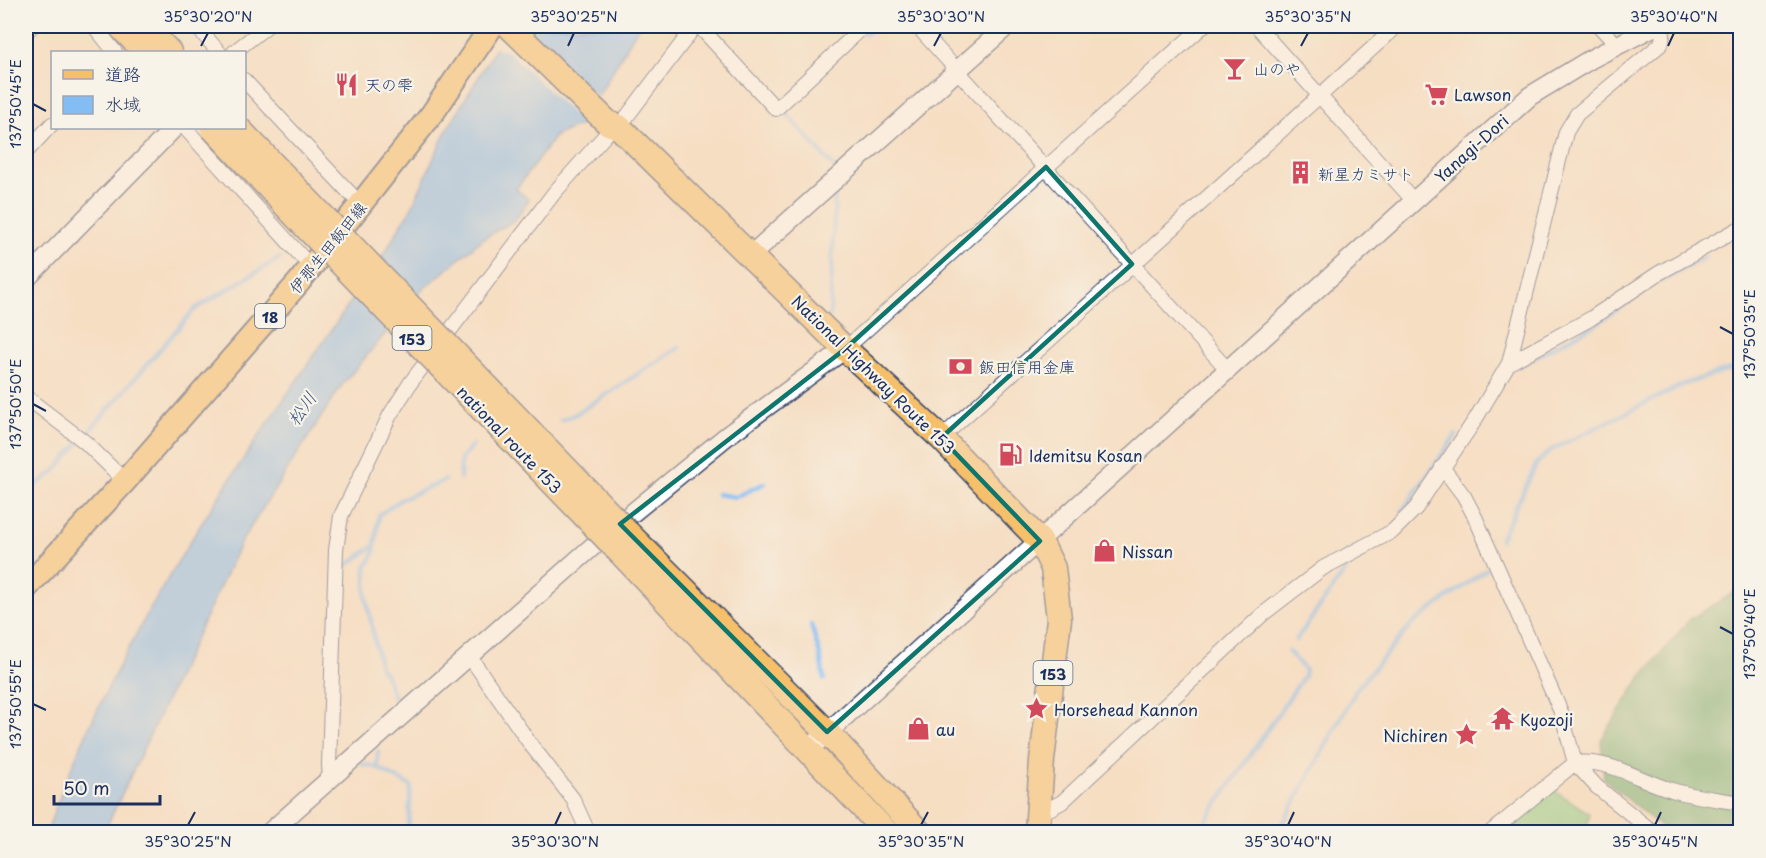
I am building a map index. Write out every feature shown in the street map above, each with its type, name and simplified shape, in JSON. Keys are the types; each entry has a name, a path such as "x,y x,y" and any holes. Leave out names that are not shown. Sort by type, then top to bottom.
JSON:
{"highway":[{"path":"120,26 144,51"},
{"path":"146,26 168,51"},
{"name":"National Highway Route 153","path":"509,26 751,255 845,349 941,438 1040,541 1053,568 1059,619 1038,807"},
{"name":"national route 153","path":"214,129 304,225 621,539 827,732"},
{"name":"national route 153","path":"239,129 621,539 808,750"},
{"name":"153","path":"827,732 920,832"},
{"name":"153","path":"808,750 886,832"},
{"name":"153","path":"1037,832 1038,807"}],"main road":[{"name":"伊那生田飯田線","path":"26,588 125,481 311,267 432,114 492,26"}],"street":[{"path":"26,32 32,26"},
{"path":"94,26 114,51"},
{"path":"196,26 218,51"},
{"path":"235,51 267,26"},
{"path":"330,779 328,765 336,550 341,516 390,415 419,370 554,193 697,26 776,109 864,26"},
{"path":"917,26 1227,369"},
{"path":"751,255 1007,26"},
{"path":"270,832 618,525 728,435 845,349 1203,26"},
{"path":"1257,26 1413,200"},
{"path":"941,438 1397,26"},
{"path":"1599,26 1617,45"},
{"name":"Yanagi-Dori","path":"808,750 1530,96 1654,26"},
{"path":"1038,807 1049,809 1062,802 1263,614 1288,594 1323,568 1375,543 1405,521 1475,420 1509,363 1566,132 1576,114 1661,44 1661,26"},
{"path":"246,82 361,205"},
{"path":"26,152 51,125"},
{"path":"26,279 173,129"},
{"path":"186,129 311,267"},
{"path":"1509,363 1590,319 1659,273 1740,228"},
{"path":"26,397 81,440 125,481"},
{"path":"1442,467 1464,496 1476,519 1561,712 1575,763 1597,787 1653,832"},
{"path":"470,657 531,745 573,799 588,832"},
{"path":"1491,832 1575,763 1590,761 1621,768 1671,790 1740,802"}],"highlighted area":[{"path":"1046,167 1132,264 941,438 1040,541 827,732 620,524 845,349"}],"green space":[{"path":"1740,589 1740,832 1682,832 1661,827 1604,779 1601,740 1639,680 1690,619"},
{"path":"1554,790 1590,814 1585,832 1500,832"}],"water":[{"name":"松川","path":"514,26 639,26 581,125 556,135 516,189 529,200 515,220 484,238 423,289 341,386 241,542 104,832 47,832 78,753 114,677 154,603 244,459 387,249 412,207 445,133 496,48"}],"pier":[{"path":"510,26 601,100 585,125 505,49 498,50 494,46"}],"waterway":[{"path":"865,34 874,26"},
{"path":"788,104 785,112 834,167"},
{"path":"830,316 835,192"},
{"path":"1660,282 1705,257"},
{"path":"26,492 54,472 195,309 280,258"},
{"path":"1519,366 1596,324 1645,291"},
{"path":"561,420 576,414 680,347"},
{"path":"1500,540 1537,463 1551,450 1684,384 1740,366"},
{"path":"1402,511 1456,435"},
{"path":"460,478 461,458 473,445"},
{"path":"398,708 385,673 380,667 366,597 366,568 374,553 379,515 400,500 445,480"},
{"path":"717,494 736,497 765,483"},
{"path":"346,566 375,545"},
{"path":"1296,640 1350,564"},
{"path":"1281,832 1282,825 1358,687 1413,623 1487,569"},
{"path":"811,625 824,679"},
{"path":"1198,832 1304,676 1305,670 1288,651"},
{"path":"377,768 378,751"},
{"path":"362,764 376,767 411,786 408,832"}],"place":[{"name":"山のや","path":"1235,68"},
{"name":"天の雫","path":"347,84"},
{"name":"Lawson","path":"1436,94"},
{"name":"新星カミサト","path":"1300,173"},
{"name":"飯田信用金庫","path":"961,366"},
{"name":"Idemitsu Kosan","path":"1011,455"},
{"name":"Nissan","path":"1104,551"},
{"name":"Horsehead Kannon","path":"1036,709"},
{"name":"Kyozoji","path":"1502,719"},
{"name":"au","path":"918,729"},
{"name":"Nichiren","path":"1466,735"}]}
